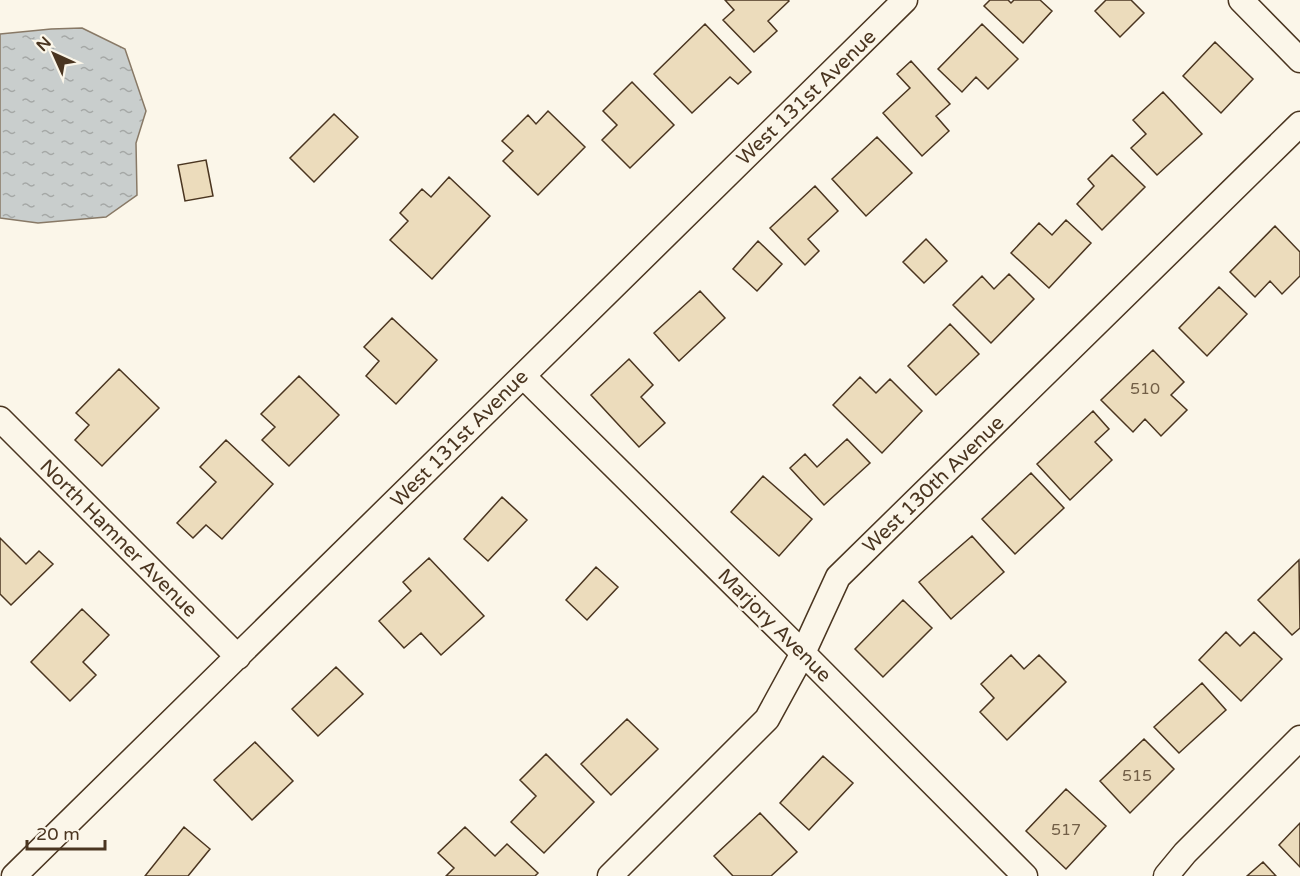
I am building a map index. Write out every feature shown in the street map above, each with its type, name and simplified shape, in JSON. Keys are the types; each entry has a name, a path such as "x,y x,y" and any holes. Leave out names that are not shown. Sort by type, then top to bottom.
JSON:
{"street":[{"name":"West 131st Avenue","path":"14,876 905,0"},
{"path":"1241,0 1300,60"},
{"name":"West 130th Avenue","path":"610,876 767,719 803,653 838,577 1300,124"},
{"name":"Marjory Avenue","path":"523,375 1025,876"},
{"name":"North Hamner Avenue","path":"0,419 238,657"},
{"path":"1166,876 1185,853 1300,738"}],"water":[{"path":"82,28 125,49 146,111 136,143 137,195 106,217 38,223 0,218 0,34"}],"building":[{"path":"725,0 789,1 768,21 777,31 754,52 723,20 734,10"},
{"path":"990,0 1008,0 1011,3 1014,0 1040,0 1052,11 1023,43 984,6"},
{"path":"1106,0 1131,0 1144,13 1120,37 1095,11"},
{"path":"705,24 751,72 738,84 730,77 692,113 654,74"},
{"path":"982,24 1018,59 988,89 976,77 962,92 938,69"},
{"path":"1215,42 1253,79 1221,113 1183,76"},
{"path":"911,61 950,104 936,116 949,131 922,156 883,113 910,88 897,74"},
{"path":"632,82 674,125 630,168 602,140 617,125 603,111"},
{"path":"1163,92 1202,134 1157,175 1131,148 1146,134 1133,120"},
{"path":"548,111 585,147 538,195 503,161 513,151 502,141 528,115 536,124"},
{"path":"334,114 358,137 314,182 290,158"},
{"path":"877,137 912,173 866,216 832,179"},
{"path":"1112,155 1145,187 1102,230 1077,204 1094,186 1088,179"},
{"path":"206,160 213,196 185,201 178,165"},
{"path":"449,177 490,216 432,279 390,240 408,221 400,213 422,189 431,197"},
{"path":"815,186 838,211 808,239 819,251 805,265 770,228"},
{"path":"1066,220 1091,243 1049,288 1011,253 1039,223 1052,235"},
{"path":"1275,226 1300,252 1300,276 1282,294 1270,281 1255,297 1230,272"},
{"path":"926,239 947,261 924,283 903,262"},
{"path":"758,241 782,264 757,291 733,269"},
{"path":"1009,274 1034,299 991,343 953,305 982,276 994,289"},
{"path":"1219,287 1247,314 1207,356 1179,328"},
{"path":"700,291 725,318 679,361 654,333"},
{"path":"392,318 437,360 396,404 366,376 379,361 364,347"},
{"path":"950,324 979,354 936,395 908,366"},
{"path":"1153,350 1184,382 1171,395 1187,410 1161,436 1145,419 1133,432 1101,400"},
{"path":"629,359 653,385 641,397 665,423 639,447 591,395"},
{"path":"119,369 159,408 102,466 75,440 89,425 76,413"},
{"path":"299,376 339,415 289,466 262,440 275,427 261,414"},
{"path":"860,377 876,393 890,379 922,411 882,453 833,405"},
{"path":"1093,411 1109,429 1095,442 1112,460 1070,500 1037,464"},
{"path":"847,439 870,463 824,505 790,468 805,454 817,467"},
{"path":"226,440 273,484 222,539 206,525 193,538 177,523 216,482 200,467"},
{"path":"1031,473 1064,508 1015,554 982,519"},
{"path":"763,476 812,519 779,556 731,512"},
{"path":"502,497 527,520 488,561 464,539"},
{"path":"972,536 1004,572 951,619 919,582"},
{"path":"0,538 26,564 39,551 53,564 11,605 0,594"},
{"path":"429,558 484,616 441,655 421,633 404,648 379,621 411,591 403,582"},
{"path":"1299,560 1300,628 1292,635 1258,600"},
{"path":"596,567 618,587 587,620 566,600"},
{"path":"903,600 932,628 883,677 855,649"},
{"path":"82,609 109,635 83,662 96,675 70,701 31,662"},
{"path":"1226,632 1240,646 1254,632 1282,659 1241,701 1199,660"},
{"path":"1011,655 1024,669 1039,655 1066,682 1007,740 980,712 994,698 981,684"},
{"path":"336,667 363,694 318,736 292,709"},
{"path":"1202,683 1226,710 1179,753 1154,727"},
{"path":"627,719 658,749 611,795 581,764"},
{"path":"1144,739 1174,769 1130,813 1100,781"},
{"path":"255,742 293,781 252,820 214,780"},
{"path":"546,754 594,802 544,853 511,822 536,796 520,780"},
{"path":"823,756 853,783 809,830 780,803"},
{"path":"1066,789 1106,826 1066,869 1026,831"},
{"path":"760,813 797,852 771,876 733,876 714,856"},
{"path":"1300,823 1300,867 1279,845"},
{"path":"184,827 210,849 188,876 145,876"},
{"path":"465,827 495,856 507,844 538,873 535,876 446,876 454,868 438,853"},
{"path":"1263,862 1276,876 1247,876"}]}
